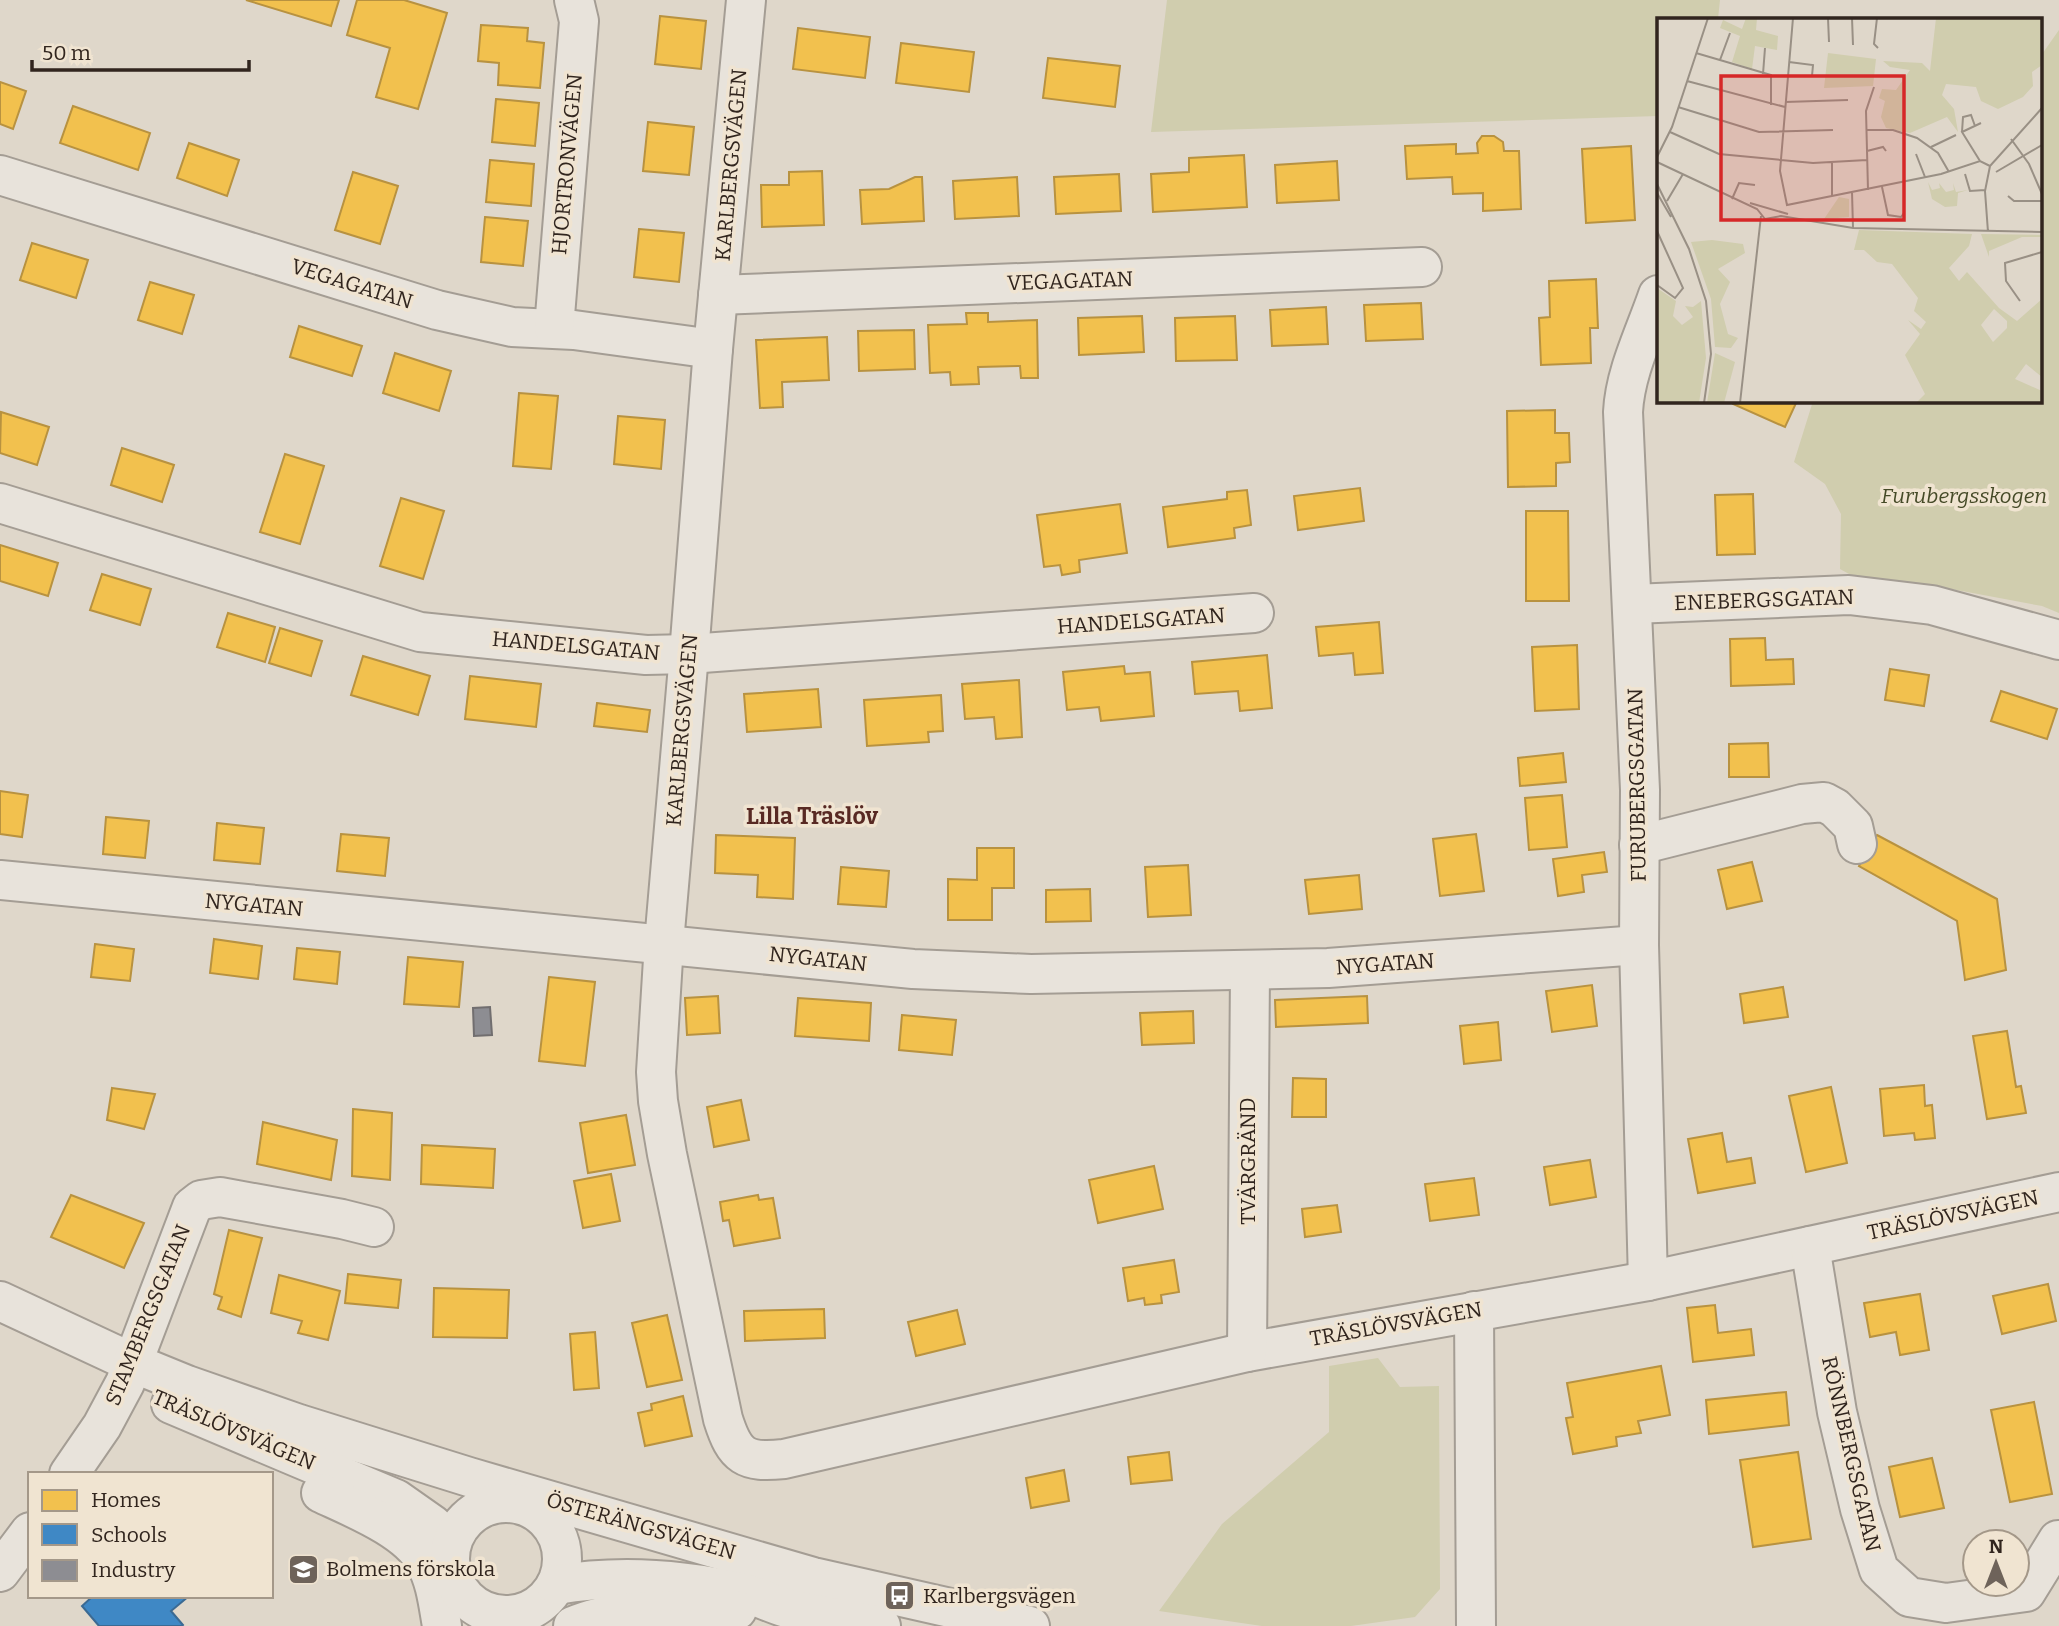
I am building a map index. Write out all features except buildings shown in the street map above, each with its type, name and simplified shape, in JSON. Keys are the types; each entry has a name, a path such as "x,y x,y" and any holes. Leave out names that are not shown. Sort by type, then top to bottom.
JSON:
{"street":[{"name":"HJORTRONVÄGEN","path":"554,328 579,21 574,0"},
{"name":"KARLBERGSVÄGEN","path":"738,1450 730,1443 723,1419 667,1154 656,1072 664,943 713,349 746,0"},
{"name":"VEGAGATAN","path":"0,175 437,310 512,327 554,328 713,349"},
{"name":"VEGAGATAN","path":"718,295 1422,267"},
{"name":"FURUBERGSGATAN","path":"1648,1281 1639,945 1640,790 1624,394 1657,298"},
{"name":"HANDELSGATAN","path":"0,503 420,632 646,655 1254,613"},
{"name":"ENEBERGSGATAN","path":"1633,604 1849,595 1932,606 2059,640"},
{"path":"1639,845 1802,804 1824,802 1835,808 1853,826 1857,844"},
{"name":"NYGATAN","path":"0,880 913,969 1031,974 1342,967 1639,945"},
{"name":"TVÄRGRÄND","path":"1247,1352 1250,971"},
{"name":"TRÄSLÖVSVÄGEN","path":"738,1450 762,1461 784,1459 1247,1352 1648,1281 2059,1192"},
{"name":"STAMBERGSGATAN","path":"70,1472 102,1426 129,1373 192,1207 201,1200 220,1197 374,1227"},
{"name":"RÖNNBERGSGATAN","path":"1810,1246 1837,1412 1860,1508 1879,1570 1909,1597 1946,1603 2026,1592 2058,1541"},
{"name":"TRÄSLÖVSVÄGEN","path":"0,1301 209,1421 396,1499 433,1525 451,1563"},
{"path":"1474,1311 1476,1626"},
{"name":"TRÄSLÖVSVÄGEN","path":"0,1327 129,1373 200,1390 397,1454"},
{"path":"209,1421 234,1446 271,1469 384,1524 414,1547 424,1559 431,1575 443,1626"},
{"name":"ÖSTERÄNGSVÄGEN","path":"397,1454 813,1577 1030,1626"},
{"name":"ÖSTERÄNGSVÄGEN","path":"469,1477 526,1510 611,1543 730,1569 813,1577"},
{"path":"443,1626 451,1563 456,1533 470,1517 488,1506 526,1510 551,1525 561,1549 562,1561 561,1574 534,1607 510,1615 484,1611 473,1604 456,1584 451,1563"},
{"path":"0,1516 28,1530"},
{"path":"0,1572 28,1534"},
{"name":"ÖSTERÄNGSVÄGEN","path":"534,1607 584,1580 671,1581 745,1594 789,1609 881,1626"},
{"path":"573,1626 617,1612 789,1609"}],"green space":[{"path":"1167,0 1720,0 1718,18 1657,18 1657,116 1151,132"},
{"name":"Furubergsskogen","path":"2059,30 2059,613 2042,606 1930,585 1860,580 1840,569 1841,514 1825,484 1794,462 1813,402 2042,402 2042,54"},
{"path":"1378,1358 1400,1387 1439,1386 1440,1589 1415,1617 1351,1626 1262,1626 1159,1611 1222,1524 1329,1432 1329,1366"}],"place":[{"name":"Bolmens förskola","path":"303,1569"},
{"name":"Karlbergsvägen","path":"900,1596"}],"district":[{"name":"Lilla Träslöv","path":"812,816"}]}
